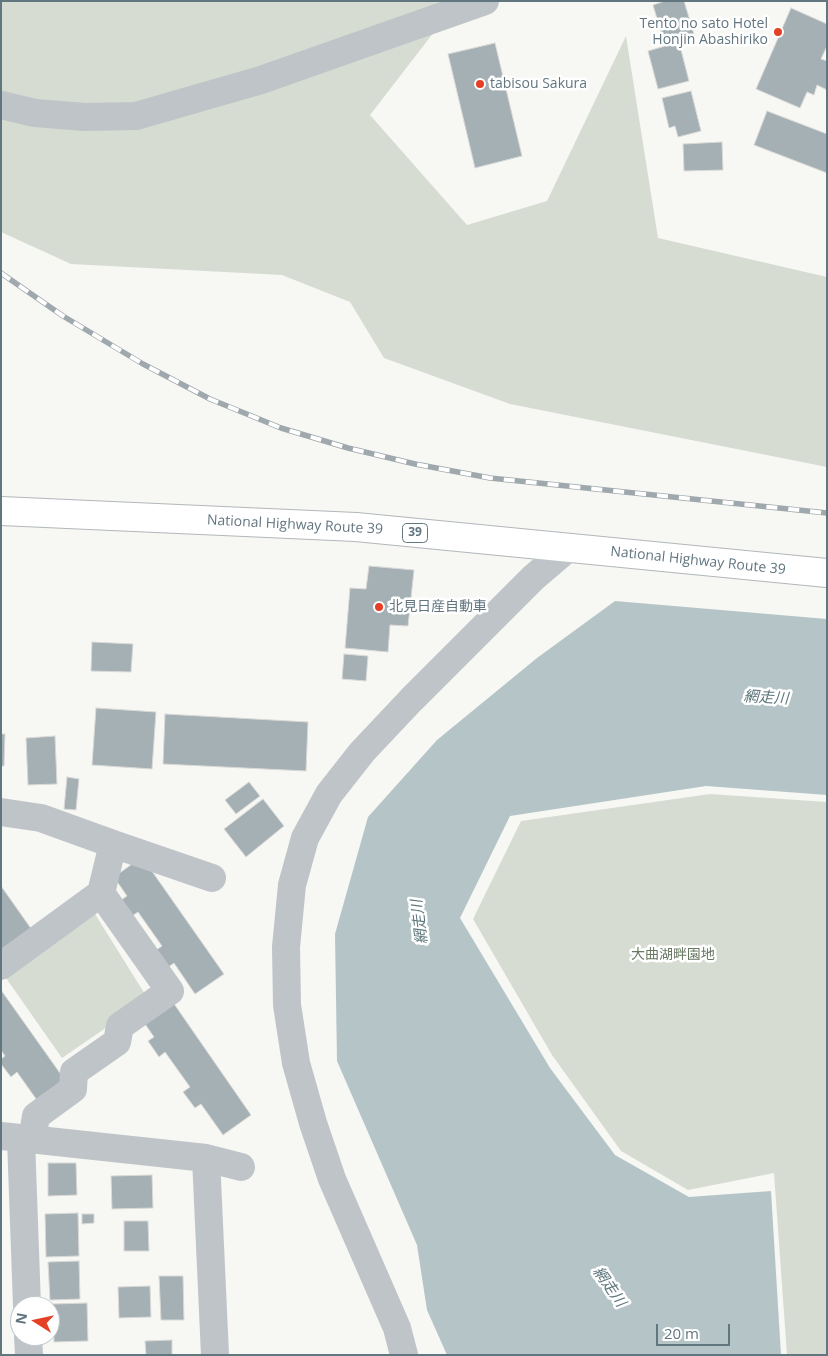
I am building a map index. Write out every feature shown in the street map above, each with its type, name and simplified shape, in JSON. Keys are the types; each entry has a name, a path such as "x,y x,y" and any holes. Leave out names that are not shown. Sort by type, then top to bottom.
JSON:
{"highway":[{"name":"National Highway Route 39","path":"1,511 356,528 827,573"}],"street":[{"path":"1,105 35,113 85,117 136,116 261,80 485,1"},
{"path":"404,1355 397,1328 332,1179 312,1122 296,1063 288,1005 286,947 292,885 305,838 329,794 362,752 533,578 568,548"},
{"path":"1,812 41,818 212,878"},
{"path":"1,966 101,893 113,844"},
{"path":"26,1296 18,1138 36,1116 73,1089 74,1072 117,1042 120,1026 170,991 101,893"},
{"path":"18,1138 206,1158 241,1167"},
{"path":"206,1158 215,1355"}],"green space":[{"path":"1,1 458,1 370,115 467,225 547,201 626,36 658,238 827,277 827,467 510,404 384,358 350,302 282,275 71,264 1,232"},
{"name":"大曲湖畔園地","path":"710,794 827,802 827,1355 787,1355 774,1173 688,1190 621,1151 552,1055 473,919 521,821"},
{"path":"95,914 148,999 62,1058 6,978"}],"water":[{"name":"網走川","path":"615,601 827,619 827,795 706,786 510,816 460,918 550,1068 615,1155 689,1197 771,1191 781,1355 447,1355 427,1310 417,1245 337,1061 335,934 368,817 437,740 537,658"}],"building":[{"path":"665,1 684,1 694,34 664,43 653,5"},
{"path":"791,8 827,24 827,46 821,59 827,61 827,90 817,85 814,95 807,92 800,108 756,89"},
{"path":"679,42 689,81 658,89 648,51"},
{"path":"495,43 522,156 475,168 448,54"},
{"path":"691,91 701,131 678,137 675,126 669,128 662,98"},
{"path":"767,111 827,134 827,173 754,145"},
{"path":"722,142 723,170 684,171 683,144"},
{"name":"北見日産自動車","path":"369,566 414,570 408,626 390,625 388,652 345,648 350,588 366,589"},
{"path":"92,642 133,644 131,672 91,671"},
{"path":"344,654 368,656 366,681 342,679"},
{"path":"96,708 156,712 152,769 92,765"},
{"path":"165,714 308,722 306,771 163,764"},
{"path":"1,734 5,734 4,766 1,766"},
{"path":"55,736 57,784 28,785 26,738"},
{"path":"67,777 79,779 76,810 64,809"},
{"path":"249,782 260,796 236,814 225,800"},
{"path":"263,799 284,826 246,857 224,829"},
{"path":"142,857 224,974 195,994 174,963 167,968 155,951 162,946 138,912 132,916 121,900 127,896 114,877"},
{"path":"1,886 37,937 8,957 1,947"},
{"path":"1,990 67,1083 39,1103 17,1072 11,1077 1,1064 1,1059 5,1056 1,1050"},
{"path":"170,998 251,1115 223,1135 201,1104 195,1108 183,1092 190,1087 165,1052 159,1057 148,1041 154,1037 141,1018"},
{"path":"48,1163 76,1163 77,1195 48,1196"},
{"path":"152,1175 153,1208 112,1209 111,1176"},
{"path":"78,1213 79,1256 46,1257 45,1214"},
{"path":"82,1214 94,1214 94,1223 82,1224"},
{"path":"124,1221 148,1221 149,1251 124,1251"},
{"path":"79,1261 80,1299 60,1300 60,1296 50,1296 48,1262"},
{"path":"159,1276 183,1276 184,1320 161,1320"},
{"path":"150,1286 151,1317 119,1318 118,1287"},
{"path":"87,1303 88,1341 60,1342 60,1304"},
{"path":"172,1340 172,1355 146,1355 145,1341"}],"railway":[{"path":"1,273 63,316 143,364 210,399 281,428 348,448 415,464 490,478 827,513"}],"place":[{"name":"Tento no sato Hotel Honjin Abashiriko","path":"778,32"},
{"name":"tabisou Sakura","path":"480,84"},
{"name":"北見日産自動車","path":"379,607"}]}
